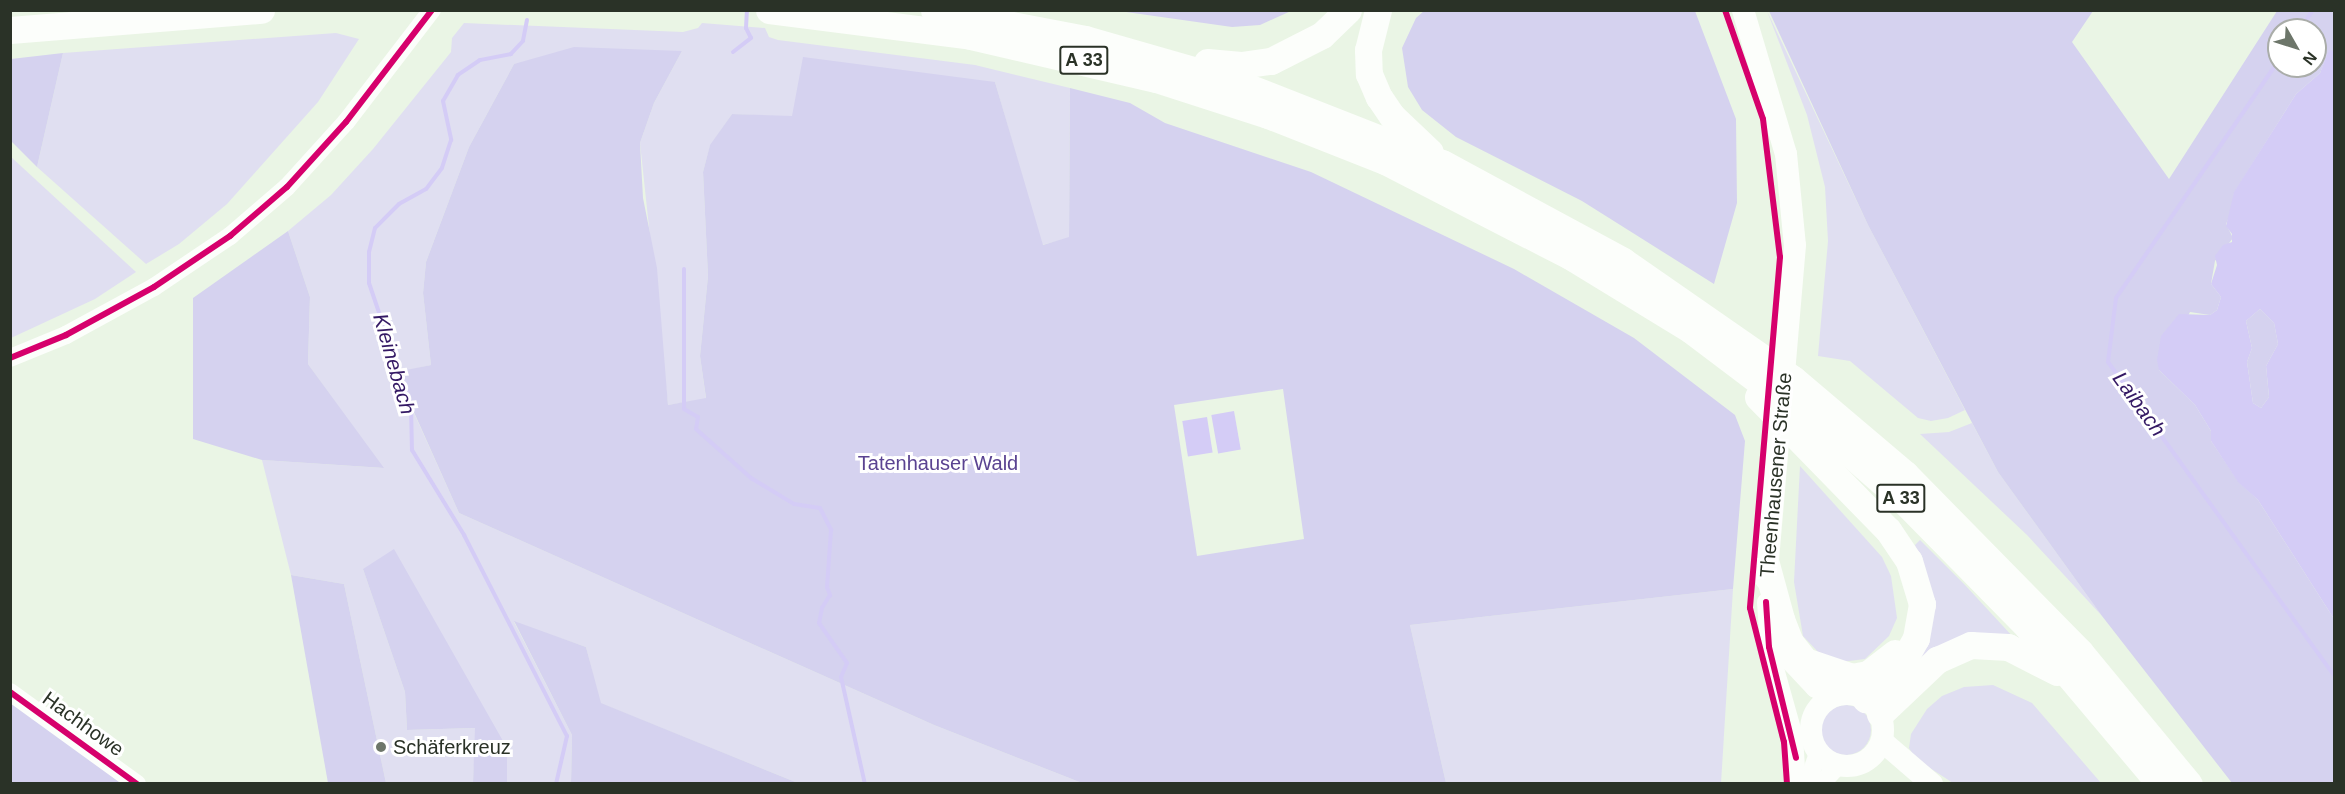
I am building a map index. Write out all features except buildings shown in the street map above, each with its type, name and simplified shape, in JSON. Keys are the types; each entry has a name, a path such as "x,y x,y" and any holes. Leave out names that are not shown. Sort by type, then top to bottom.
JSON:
{"highway":[{"path":"10,30 261,10"},
{"name":"A 33","path":"934,10 994,19 1155,56 1367,131 1442,163 1623,261 1793,380 1905,474 1979,545 2080,652 2189,783"},
{"path":"1155,56 1241,65 1271,61 1322,35 1348,10"},
{"path":"1378,10 1368,51 1369,74 1378,97 1442,163"},
{"name":"A 33","path":"770,11 970,36 1056,53 1156,79 1268,115 1385,161 1473,203 1570,256 1691,330 1822,430 1905,502 1982,578 2160,783"},
{"path":"1691,330 1888,530 1909,561 1922,604 1916,638 1898,671 1873,706"},
{"path":"1766,564 1790,642 1805,662 1841,676 1868,674 1892,658 1907,634 1916,581"},
{"path":"1873,706 1929,666 1971,645 1999,646 2025,652 2084,693"}],"main road":[{"name":"Theenhausener Straße","path":"1743,10 1786,154 1795,244 1766,564 1766,603 1786,654 1824,703"},
{"path":"1877,749 1862,763 1838,766 1818,754 1810,732 1824,703 1844,693 1873,706 1877,749 1926,783"},
{"path":"1877,749 1932,783"}],"street":[{"path":"10,358 66,335 153,287 230,236 287,187 339,130 432,10"},
{"path":"1766,603 1768,647 1794,736 1797,783"},
{"name":"Hachhowe","path":"10,692 137,783"},
{"path":"1807,783 1818,754"},
{"path":"1821,783 1838,766"}],"shaded area":[{"path":"1767,11 1868,225 1965,410 1948,418 1931,421 1918,418 1850,361 1818,356 1828,241 1825,187 1807,115"},
{"path":"464,23 683,32 698,28 702,23 765,28 769,37 778,40 975,65 1070,88 1069,238 1042,245 995,82 792,117 732,114 710,146 703,172 708,276 700,356 706,399 668,405 640,143 654,103 682,51 514,64 469,147 426,262 423,293 431,365 396,373 459,513 934,725 1082,783 798,783 600,703 586,647 514,622 572,735 571,783 507,783 507,748 363,569 405,692 407,730 476,728 473,783 386,783 344,584 291,575 262,460 383,468 308,364 310,297 288,231 331,195 373,149 451,52 452,38"},
{"path":"336,33 359,39 318,102 227,204 179,244 146,264 37,167 63,53"},
{"path":"2329,50 2334,51 2334,619 2258,500 2238,482 2211,441 2211,431 2195,405 2159,370 2157,360 2161,336 2179,314 2210,315 2217,310 2221,297 2211,284 2217,265 2215,256 2223,245 2232,242 2232,234 2226,226 2234,192 2296,94 2314,78 2327,78 2327,55","holes":["2260,309 2274,323 2278,344 2266,366 2269,397 2261,408 2253,403 2247,362 2252,348 2246,321"]},
{"path":"10,156 136,272 95,299 11,338"},
{"path":"1234,411 1241,449 1218,453 1211,415"},
{"path":"1207,417 1213,453 1188,456 1182,421"},
{"path":"1972,423 1998,472 2102,616 2027,535 1920,434 1949,432"},
{"path":"1800,466 1882,557 1891,576 1897,618 1889,636 1865,659 1841,662 1819,653 1803,636 1794,582"},
{"path":"1920,540 2014,638 1912,663 1929,589 1915,545"},
{"path":"1733,589 1721,783 1446,783 1410,625"},
{"path":"1993,685 2032,703 2101,783 1953,783 1916,759 1909,748 1911,734 1927,709 1942,696 1964,687"},
{"path":"1841,705 1851,705 1864,712 1871,725 1871,735 1864,748 1851,755 1841,755 1832,751 1825,744 1821,735 1821,725 1825,716 1832,709"}],"green space":[{"path":"1291,10 1260,25 1232,27 1119,11"},
{"path":"1425,10 1695,11 1736,119 1737,203 1714,284 1582,201 1456,137 1422,110 1408,87 1402,48 1416,18"},
{"path":"1769,11 2093,11 2072,42 2169,179 2267,27 2267,78 2314,78 2296,94 2234,193 2233,208 2226,224 2233,238 2215,261 2211,284 2221,297 2217,310 2210,315 2190,312 2159,370 2195,405 2211,431 2211,441 2238,481 2258,500 2334,619 2334,783 2232,783 2102,616 1998,472 1868,225"},
{"path":"2277,11 2334,11 2334,51 2329,51 2327,56 2327,18 2272,18"},
{"name":"Tatenhauser Wald","path":"574,47 682,51 654,103 640,143 643,198 657,268 668,405 706,398 700,356 708,276 703,172 710,145 732,114 792,116 803,57 995,82 1043,245 1069,237 1070,88 1130,103 1165,123 1311,172 1514,269 1634,338 1735,415 1745,441 1733,589 1410,625 1446,783 1082,783 934,725 459,513 396,372 431,365 423,293 426,262 469,147 514,64","holes":["1283,389 1304,539 1197,556 1174,405"]},
{"path":"63,53 37,167 11,141 11,59"},
{"path":"288,231 310,297 308,364 384,468 262,460 193,439 193,298"},
{"path":"2260,309 2274,323 2278,344 2266,366 2269,397 2261,408 2253,403 2247,362 2252,348 2246,321"},
{"path":"394,549 507,748 507,783 473,783 475,728 407,730 405,692 363,569"},
{"path":"291,575 344,584 386,783 328,783"},
{"path":"514,621 586,647 601,703 798,783 571,783 572,735"},
{"path":"11,702 121,783 11,783"}],"waterway":[{"path":"733,52 751,38 746,28 747,10"},
{"name":"Laibach","path":"2307,18 2313,10"},
{"name":"Kleinebach","path":"527,20 523,41 511,54 480,60 458,75 443,101 451,140 442,168 426,189 399,204 375,228 369,252 369,283 411,407 412,450 464,535 567,736 556,784"},
{"name":"Laibach","path":"2267,78 2116,298 2108,362 2334,675"},
{"path":"684,269 684,409 698,417 696,429 751,478 794,504 820,508 831,530 827,587 830,595 822,608 819,623 847,663 841,677 865,784"}],"cycle path":[{"path":"10,358 66,335 154,287 230,236 287,187 346,122 432,10"},
{"path":"1725,10 1763,119 1780,257 1750,608 1784,742 1787,784"},
{"path":"1766,602 1769,647 1796,758"},
{"path":"10,692 137,784"}],"place":[{"name":"Schäferkreuz","path":"381,747"}]}
